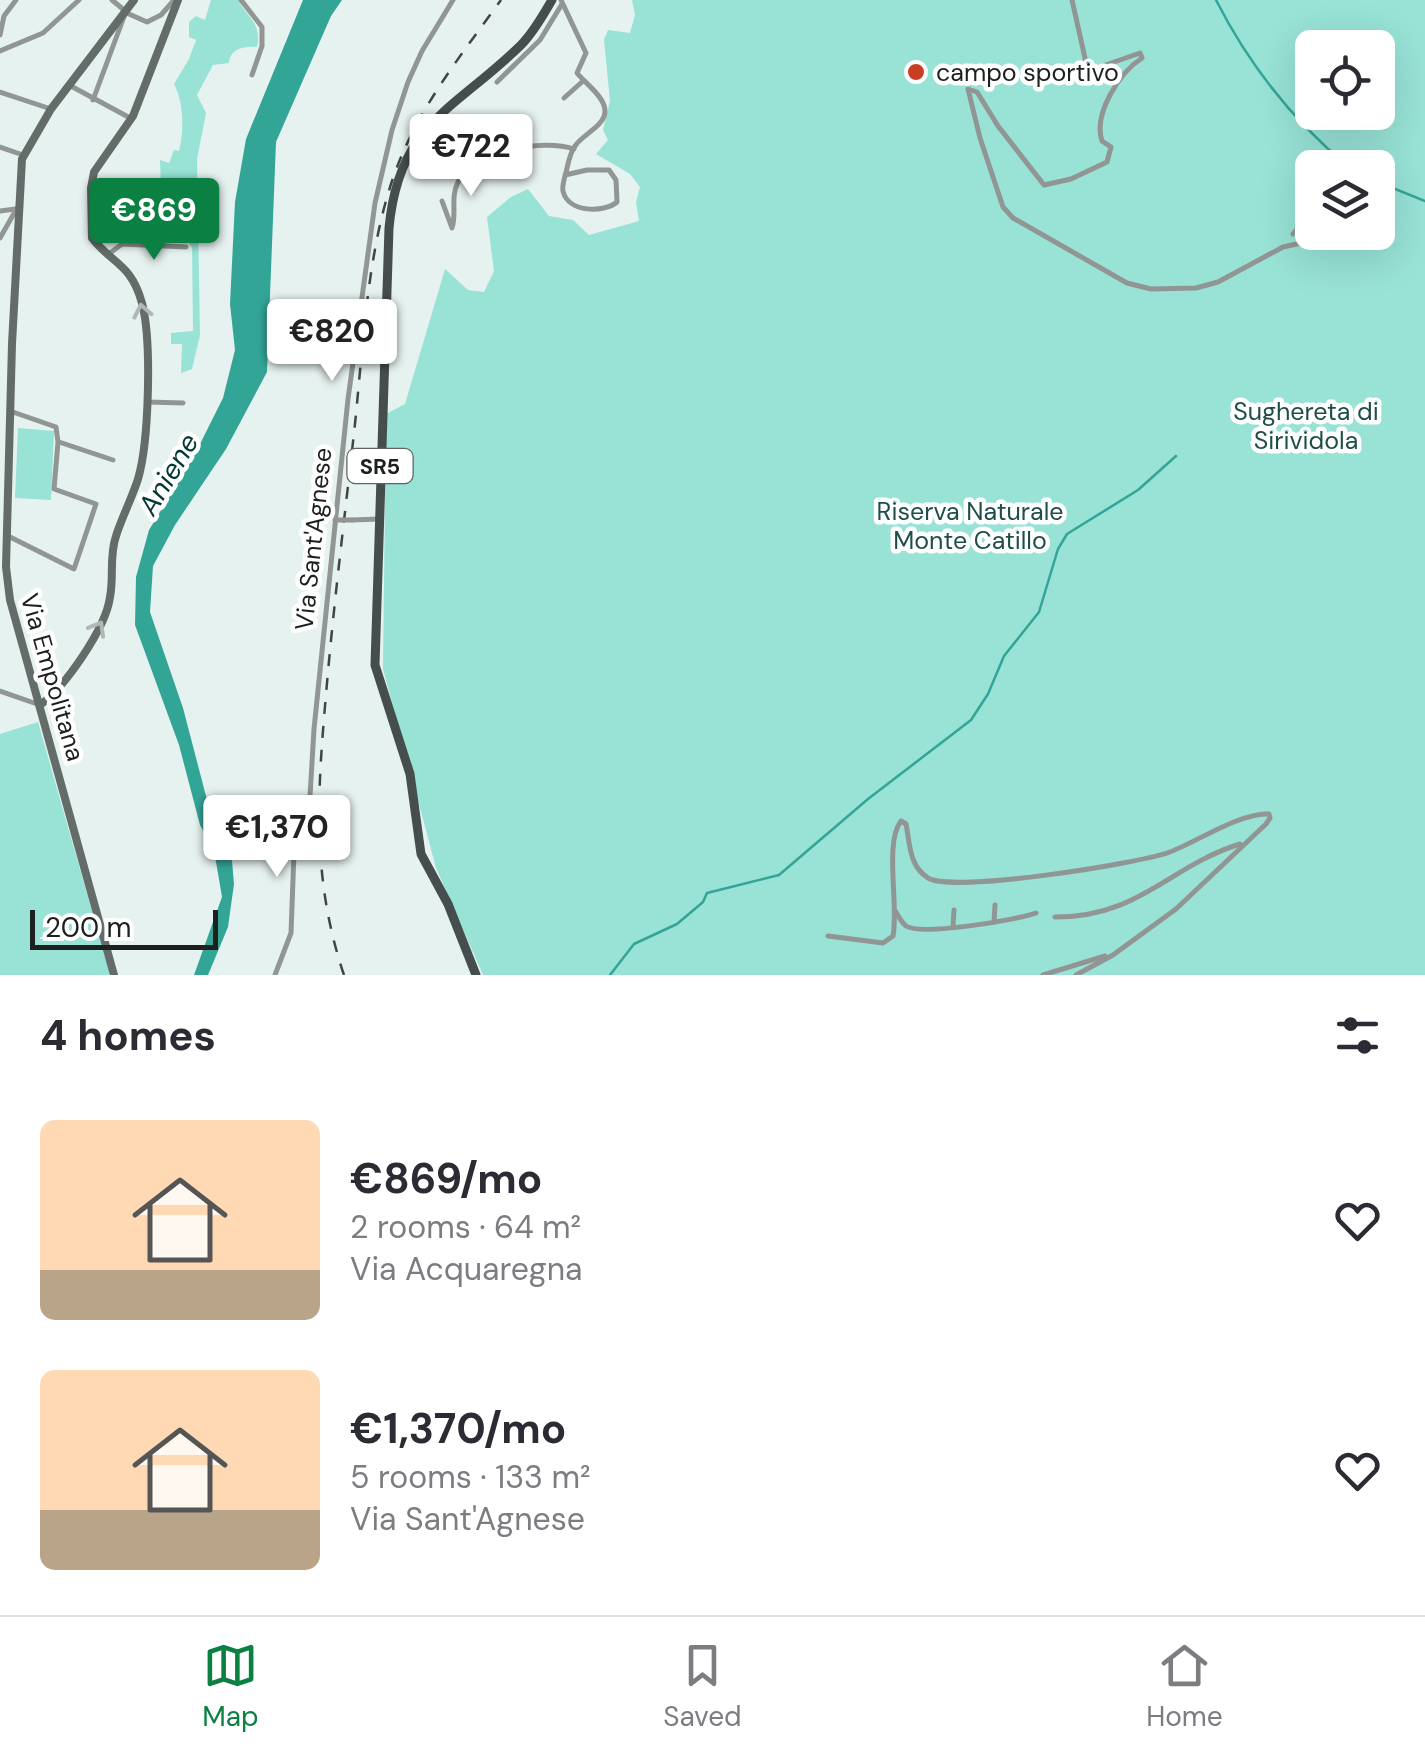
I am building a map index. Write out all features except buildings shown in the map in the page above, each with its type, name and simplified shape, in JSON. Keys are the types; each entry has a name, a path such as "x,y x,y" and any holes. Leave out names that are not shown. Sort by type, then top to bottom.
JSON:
{"main road":[{"name":"Via Empolitana","path":"114,975 8,594 4,460 23,155 51,109 134,0"},
{"path":"40,705 55,692 106,614 114,541 145,449 147,344 142,302 130,276 92,238 91,186 97,167 132,120 176,0"},
{"name":"SR5","path":"476,975 446,899 421,854 409,768 377,674 388,238 397,183 412,148 428,125 522,43 559,1"}],"street":[{"path":"0,35 4,16 16,0"},
{"path":"0,52 43,33 79,0"},
{"path":"112,0 142,22 150,22 176,0"},
{"path":"242,0 262,27 262,46 252,76"},
{"name":"Via Sant'Agnese","path":"274,975 290,937 295,850 310,796 358,316 375,203 408,82 422,50 454,0"},
{"path":"1072,0 1087,67 1094,69 1140,53 1142,58 1126,69 1109,99 1100,129 1102,141 1111,147 1107,162 1054,184 1044,185 977,92 968,89 997,197 1013,218 1126,283 1151,290 1174,291 1218,282 1283,247 1295,245"},
{"path":"559,1 586,52 577,73 602,102 605,114 574,148 565,176 563,193 574,205 605,208 616,204 616,180 609,170 565,176"},
{"path":"498,82 540,40 559,1"},
{"path":"94,100 126,12"},
{"path":"564,98 583,81"},
{"path":"69,85 132,120"},
{"path":"0,92 51,109"},
{"path":"442,202 452,228 456,188 473,165 498,154 537,146 556,144 574,148"},
{"path":"0,147 23,155"},
{"path":"0,210 18,208"},
{"path":"0,238 18,208"},
{"path":"1292,234 1295,231"},
{"path":"110,253 124,244 186,247"},
{"path":"0,343 12,344"},
{"path":"145,402 184,403"},
{"path":"6,535 74,569 96,504 54,489 58,442 54,426 10,411"},
{"path":"58,442 112,460"},
{"path":"336,520 379,519"},
{"path":"0,691 40,705"},
{"path":"828,936 883,944 893,936 894,848 896,826 901,821 906,824 916,866 932,880 944,883 979,882 1144,859 1191,844 1250,816 1268,814 1269,820 1176,909 1113,955 1076,975"},
{"path":"1054,917 1090,916 1119,907 1243,843"},
{"path":"994,923 995,905"},
{"path":"895,910 911,928 994,923 1036,913"},
{"path":"953,926 954,910"},
{"path":"1043,975 1113,955"}],"green space":[{"path":"211,0 238,0 256,27 258,39 257,47 239,49 229,63 213,65 197,95 206,113 197,159 200,335 192,369 181,373 182,344 171,344 171,333 193,331 192,247 187,241 189,222 178,220 179,212 161,191 160,160 169,163 174,150 179,151 182,117 174,84 196,40 189,37 189,22 196,16 205,20"},
{"name":"Riserva Naturale Monte Catillo","path":"632,0 1425,0 1425,975 483,975 436,868 383,669 386,414 405,404 445,269 468,290 484,292 494,271 487,217 511,197 528,189 549,216 573,220 589,235 639,221 636,202 640,187 630,174 596,154 608,140 603,130 610,101 604,40 608,30 630,33 635,15"},
{"path":"18,428 54,431 51,500 15,498"},
{"path":"38,722 109,975 0,975 0,734"}],"shaded area":[{"name":"Aniene","path":"303,0 342,0 331,16 276,142 267,372 226,449 175,525 153,566 150,612 183,708 212,819 231,849 234,884 228,927 208,975 194,975 222,897 214,850 200,825 179,745 135,625 136,577 149,530 193,458 223,398 235,350 230,304 235,202 246,139"}],"waterway":[{"path":"1216,0 1274,91 1331,150"},
{"path":"1395,189 1425,201"},
{"path":"610,975 634,944 677,924 703,902 707,893 779,875 868,799 971,720 988,694 1004,656 1039,612 1058,549 1067,534 1138,490 1176,456"}],"railway":[{"path":"344,975 333,938 321,865 319,794 370,277 392,181 413,132 439,86 501,0"}],"place":[{"name":"campo sportivo","path":"916,72"}],"park label":[{"name":"Sughereta di Sirividola","path":"1306,426"}]}
